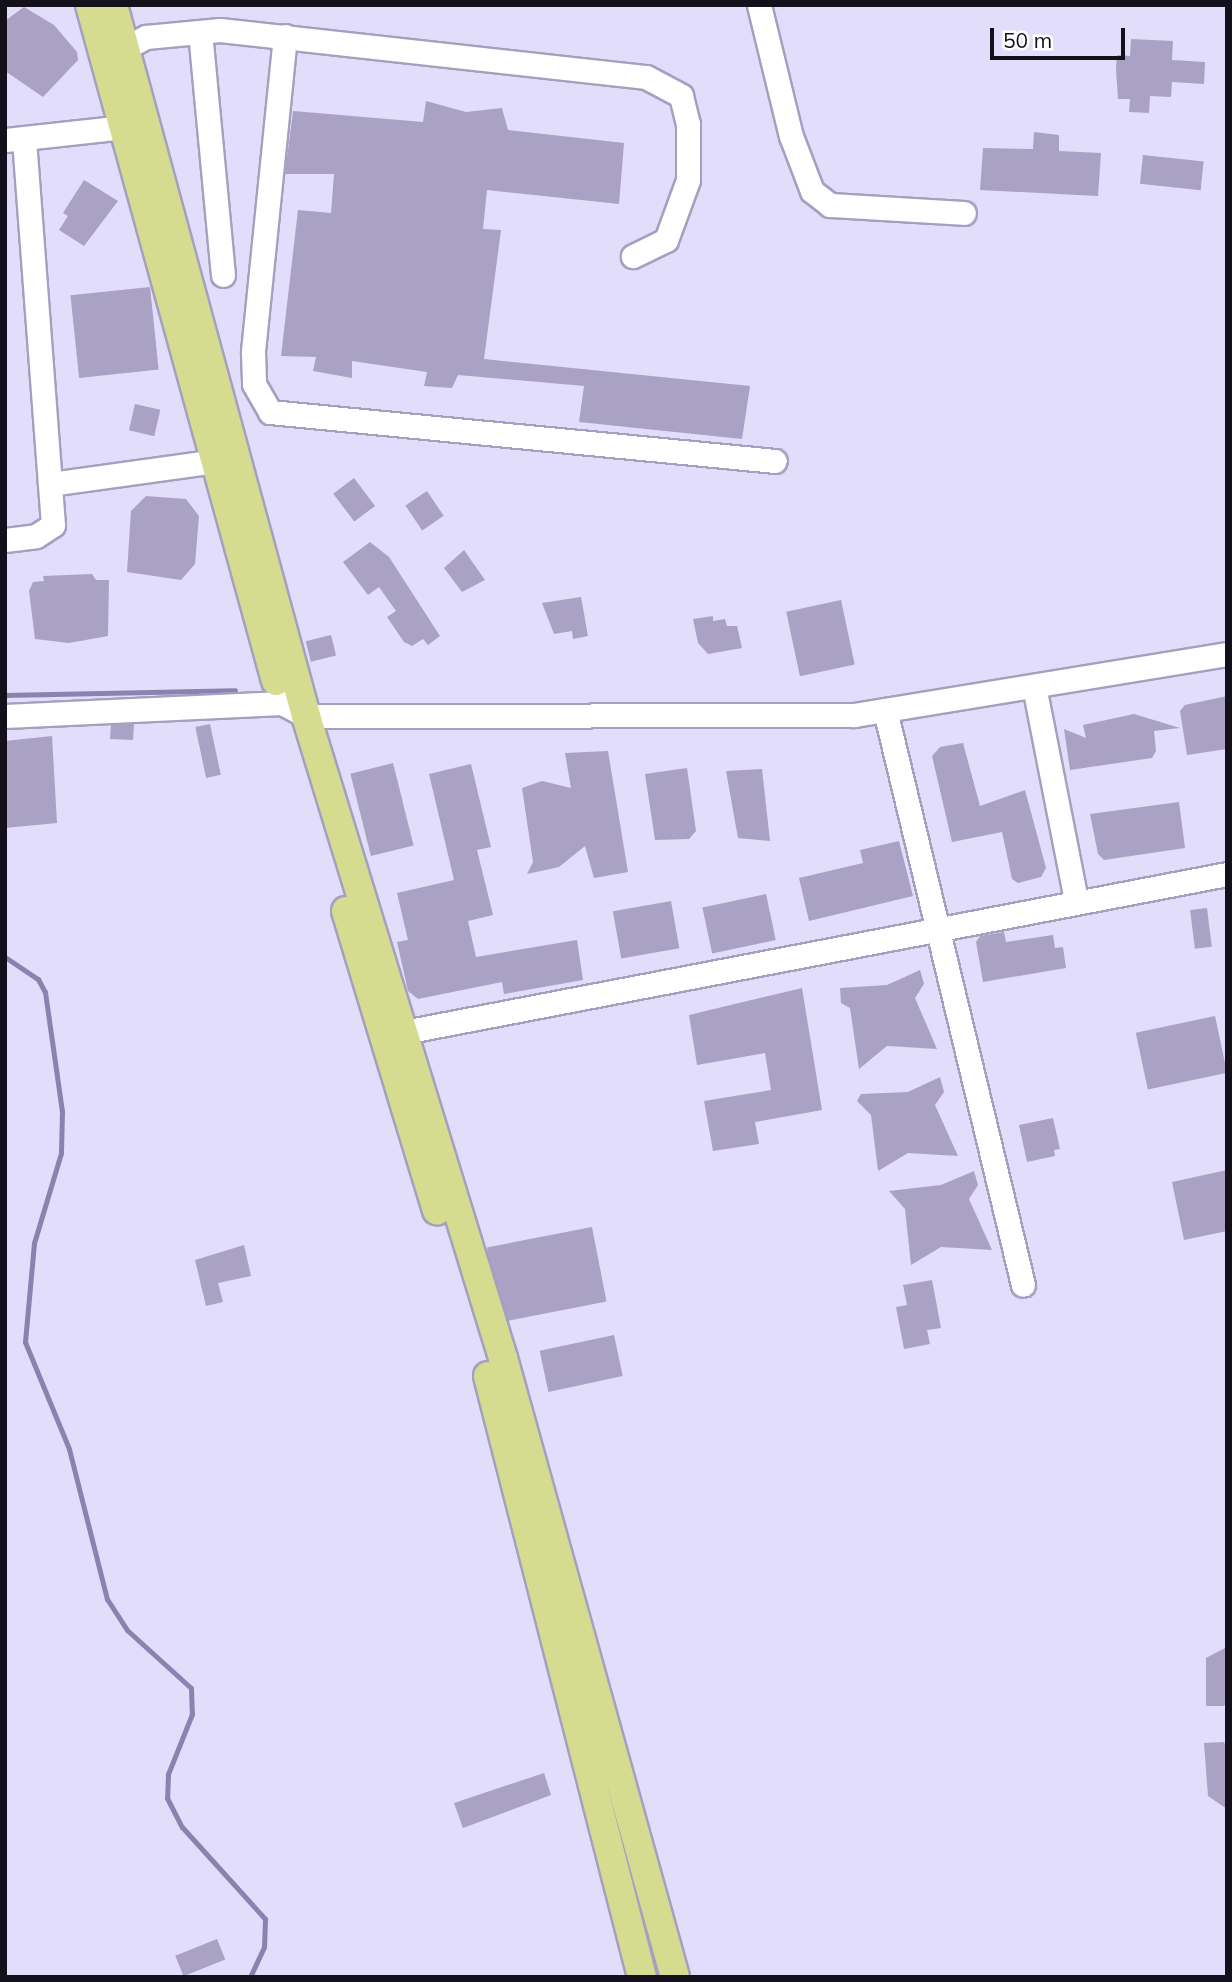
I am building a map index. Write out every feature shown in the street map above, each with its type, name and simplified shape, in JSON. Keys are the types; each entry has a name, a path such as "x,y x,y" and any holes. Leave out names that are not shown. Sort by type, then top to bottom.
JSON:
{"main road":[{"path":"90,5 216,461 294,709 488,1376 642,1977"},
{"path":"113,5 294,709 404,1032 503,1358 675,1977"}],"street":[{"path":"759,5 791,136 812,191 830,205 964,213"},
{"path":"125,48 146,37 200,32 285,36 646,77 681,96 688,124 688,180 666,240 633,257"},
{"path":"200,32 223,275"},
{"path":"285,36 253,352 254,384 270,412 775,461"},
{"path":"5,540 36,536 53,525 15,139 124,127"},
{"path":"50,484 216,461"},
{"path":"5,716 294,709 854,715 1227,654"},
{"path":"1034,686 1076,901"},
{"path":"885,710 941,925 1023,1285"},
{"path":"404,1032 941,925 1227,874"}],"building":[{"path":"24,7 54,25 77,52 78,60 43,97 5,71 5,21"},
{"path":"1131,39 1173,41 1172,60 1205,62 1204,84 1172,82 1171,97 1150,96 1149,113 1129,112 1130,99 1118,99 1116,69 1117,55 1130,56"},
{"path":"426,101 466,112 502,108 508,130 624,143 619,204 487,190 483,229 501,230 484,359 750,386 742,439 579,422 584,386 458,375 452,388 424,386 427,372 352,361 352,378 313,371 316,357 281,356 298,210 331,213 334,174 285,174 293,111 423,122"},
{"path":"1034,132 1059,135 1059,151 1101,153 1098,196 980,190 983,148 1033,149"},
{"path":"1143,155 1204,161 1201,190 1140,184"},
{"path":"84,180 118,201 84,246 59,230 68,216 63,213"},
{"path":"150,287 159,370 79,378 70,295"},
{"path":"135,404 160,410 154,436 129,430"},
{"path":"354,478 375,506 354,522 333,494"},
{"path":"427,491 444,516 422,530 405,506"},
{"path":"146,496 186,499 199,516 195,564 181,580 127,572 131,511"},
{"path":"370,542 389,557 440,636 428,645 423,639 412,646 404,642 387,617 396,611 379,587 368,595 343,562"},
{"path":"464,550 485,580 462,592 444,568"},
{"path":"92,574 96,580 109,580 108,636 69,643 35,639 29,591 33,582 44,581 43,576"},
{"path":"581,597 588,636 573,639 572,631 554,634 542,603"},
{"path":"841,600 855,665 800,676 786,612"},
{"path":"713,616 713,621 725,619 727,626 737,626 742,648 708,654 698,643 693,619"},
{"path":"331,635 336,655 311,662 306,641"},
{"path":"1227,696 1227,749 1187,755 1180,711 1185,705"},
{"path":"1134,714 1180,728 1154,731 1156,751 1152,758 1070,770 1064,729 1086,738 1083,725"},
{"path":"134,724 133,740 110,739 111,725"},
{"path":"210,724 221,775 206,778 195,727"},
{"path":"52,736 57,823 5,828 5,741"},
{"path":"963,743 980,806 1025,790 1046,868 1041,877 1018,883 1012,879 1002,832 952,842 932,756 940,747"},
{"path":"608,751 628,872 594,878 585,846 559,867 527,874 533,862 522,788 542,781 571,788 565,753"},
{"path":"393,763 414,845 371,856 350,774"},
{"path":"471,764 491,847 477,850 493,915 468,921 476,957 577,940 583,980 504,994 502,982 418,999 408,991 397,942 408,940 397,893 454,880 429,774"},
{"path":"687,768 696,831 689,839 655,840 645,774"},
{"path":"762,769 770,841 738,838 726,771"},
{"path":"1179,802 1185,848 1104,860 1098,854 1090,814"},
{"path":"899,841 913,896 809,921 799,878 863,863 860,850"},
{"path":"766,894 776,940 712,953 702,908"},
{"path":"671,901 679,948 621,959 613,911"},
{"path":"1207,908 1212,947 1195,949 1190,910"},
{"path":"1004,932 1006,942 1053,935 1055,948 1063,947 1066,968 983,982 976,942 980,936"},
{"path":"920,970 924,984 915,998 937,1049 887,1046 859,1069 850,1008 841,1003 840,988 887,985"},
{"path":"802,988 822,1110 755,1122 759,1144 713,1151 704,1101 771,1090 765,1053 697,1065 689,1015"},
{"path":"1215,1016 1227,1073 1148,1090 1136,1033"},
{"path":"940,1077 944,1092 935,1105 958,1156 908,1153 878,1171 871,1115 857,1101 861,1094 908,1092"},
{"path":"1053,1118 1060,1149 1054,1150 1055,1156 1027,1162 1019,1125"},
{"path":"1227,1170 1227,1231 1184,1240 1172,1182"},
{"path":"974,1171 978,1185 969,1199 992,1250 941,1247 911,1265 905,1209 889,1191 941,1185"},
{"path":"592,1227 607,1302 501,1322 487,1247"},
{"path":"244,1245 251,1276 218,1283 223,1302 206,1306 195,1260"},
{"path":"932,1280 941,1328 927,1330 930,1344 904,1349 896,1307 907,1305 903,1285"},
{"path":"614,1335 623,1376 548,1392 540,1351"},
{"path":"1227,1647 1227,1701 1224,1706 1206,1706 1206,1658"},
{"path":"1224,1742 1227,1750 1227,1809 1208,1796 1204,1743"},
{"path":"544,1773 551,1795 463,1828 454,1803"},
{"path":"217,1939 225,1959 184,1976 175,1956"}],"waterway":[{"path":"5,695 235,690"},
{"path":"5,957 38,979 45,992 62,1111 61,1153 34,1243 25,1342 69,1449 107,1599 127,1630 191,1688 192,1714 168,1774 167,1798 182,1827 265,1919 264,1947 250,1977"}]}
